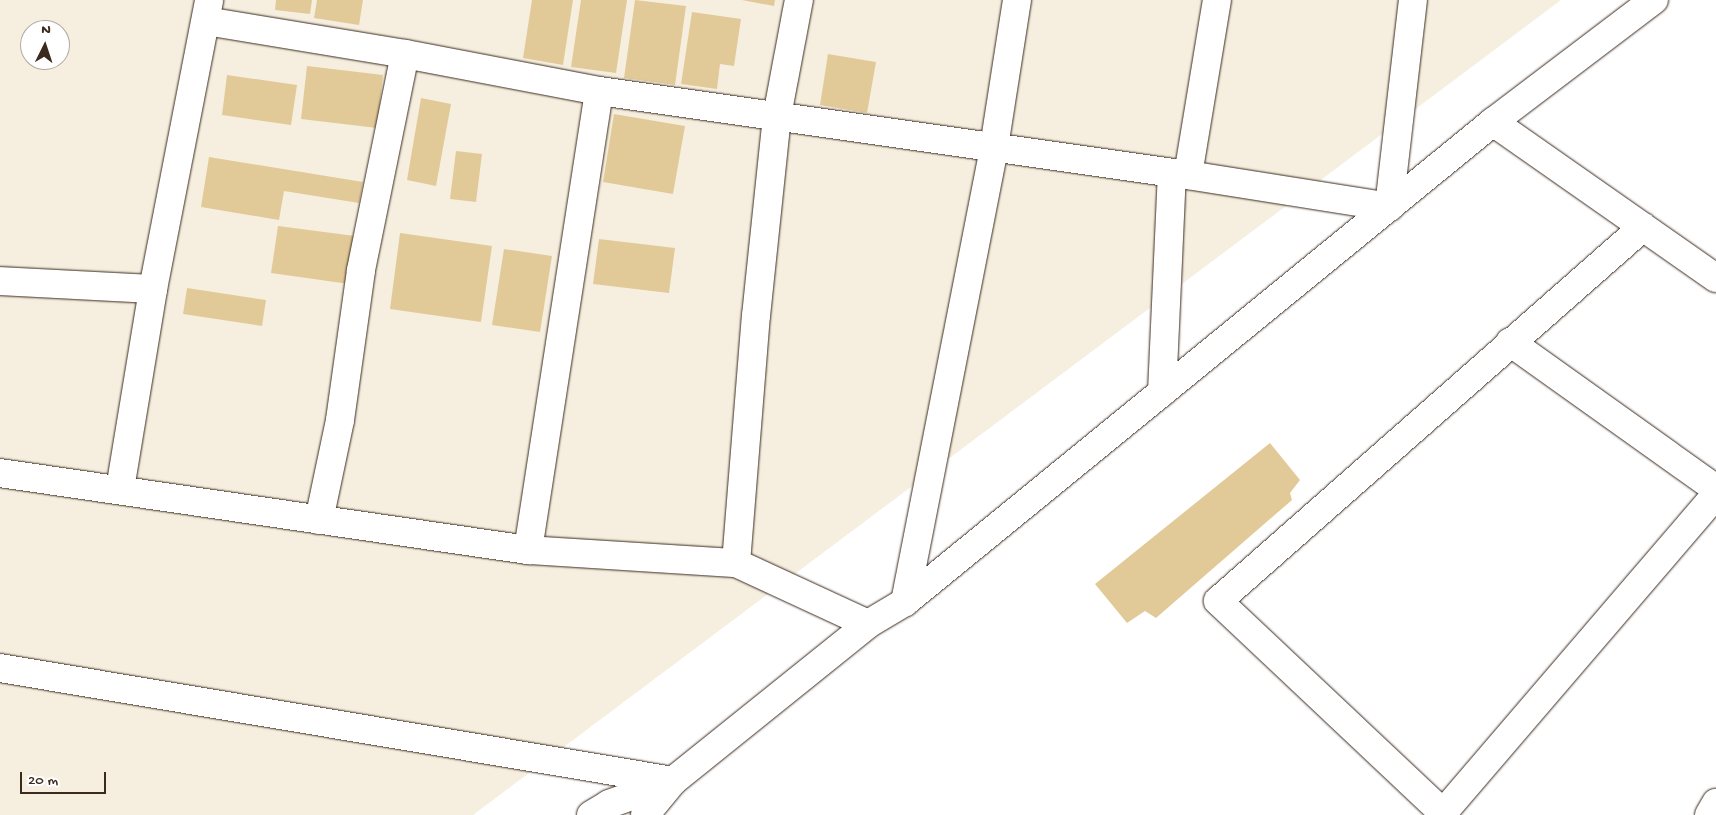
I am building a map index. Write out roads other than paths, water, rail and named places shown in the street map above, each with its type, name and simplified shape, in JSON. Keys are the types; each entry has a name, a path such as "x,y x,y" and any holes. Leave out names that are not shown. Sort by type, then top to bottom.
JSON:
{"street":[{"path":"736,563 756,316 777,116 799,0"},
{"path":"905,602 994,147 1017,0"},
{"path":"1162,392 1180,174 1217,0"},
{"path":"1389,207 1413,0"},
{"path":"646,815 673,781 868,624 905,602 1493,122 1654,0"},
{"path":"120,489 153,289 207,10 405,54 599,91 1180,174 1389,207"},
{"path":"320,520 340,420 361,270 405,54"},
{"path":"528,550 599,91"},
{"path":"1493,122 1716,278"},
{"path":"1643,227 1510,342 1218,601 1443,813 1716,495"},
{"path":"0,281 153,289"},
{"path":"1510,342 1716,489"},
{"path":"0,473 528,550 736,563 868,624"},
{"path":"0,668 673,781"},
{"path":"591,815 609,804 673,781"},
{"path":"1709,815 1716,803"}]}
